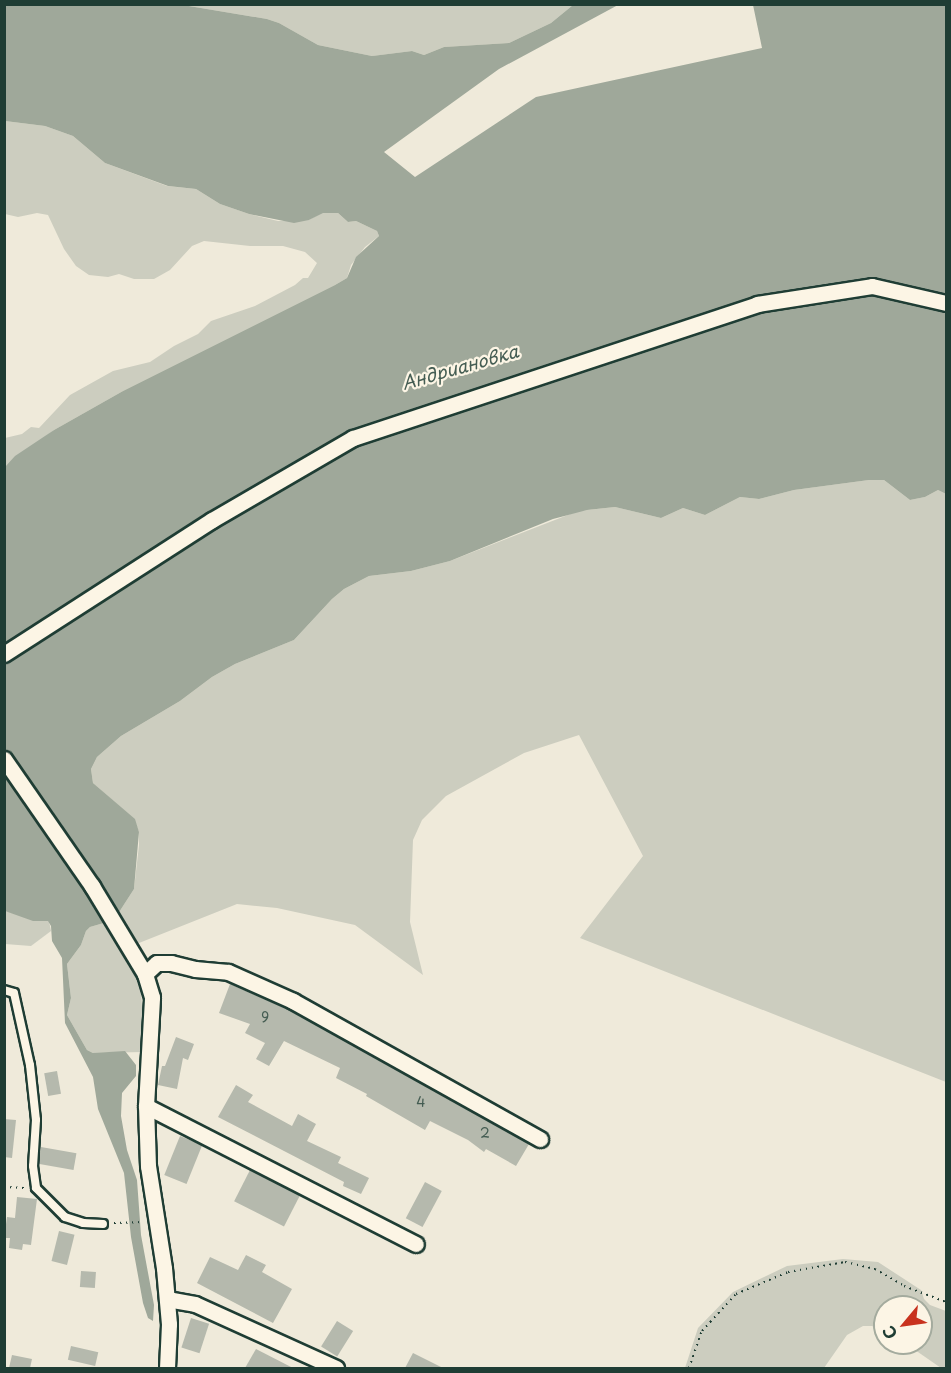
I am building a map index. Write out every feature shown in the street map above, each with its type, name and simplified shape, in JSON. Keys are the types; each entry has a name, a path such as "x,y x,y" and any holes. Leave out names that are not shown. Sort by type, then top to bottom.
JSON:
{"street":[{"path":"4,654 212,520 353,438 757,304 872,286 946,303"},
{"path":"4,759 93,886 145,974 152,997 146,1106 148,1166 167,1299 169,1324 167,1368"},
{"path":"145,974 157,963 228,972 293,1001 540,1139"},
{"path":"146,1106 416,1244"},
{"path":"167,1299 195,1304 336,1368"}],"lane":[{"path":"4,990 14,993 30,1065 36,1120 33,1166 36,1188 65,1217 82,1223 103,1224"}],"path":[{"path":"4,1187 36,1188"},
{"path":"121,1222 145,1222"},
{"path":"689,1368 702,1331 736,1294 788,1272 845,1262 875,1269 904,1286 946,1302"}],"shaded area":[{"path":"183,5 573,5 551,23 509,43 444,47 424,55 412,51 372,56 318,45 279,23 267,19"},
{"path":"5,121 45,126 73,136 105,163 167,186 196,189 220,204 249,214 278,221 309,220 323,212 338,213 348,222 356,221 377,231 379,236 365,247 351,265 347,278 123,391 54,430 5,467 5,438 22,434 31,427 39,428 70,395 113,371 150,362 198,334 211,321 255,306 295,285 303,278 308,278 317,263 305,252 283,246 250,246 204,241 192,246 170,270 154,279 134,279 119,274 108,277 89,275 76,266 64,249 48,215 37,213 18,217 5,214"},
{"path":"884,480 910,500 925,497 938,490 946,494 946,1082 580,938 643,856 579,735 524,753 446,796 422,820 413,840 410,922 423,975 355,925 277,908 237,904 139,943 144,1052 93,1053 87,1050 67,1015 71,998 67,964 81,945 86,931 90,927 114,920 134,889 139,845 139,832 134,819 93,783 91,769 97,757 121,736 180,701 212,677 235,664 294,640 332,599 344,589 369,576 411,571 450,561 578,511 615,507 661,518 683,508 705,515 740,497 759,499 794,490"},
{"path":"5,911 49,921 51,931 31,946 5,944"},
{"path":"843,1259 878,1262 921,1290 923,1295 873,1295 873,1326 863,1326 847,1335 824,1368 685,1368 698,1328 733,1292 787,1266"},
{"path":"933,1306 946,1311 946,1368 941,1368 922,1355 933,1355"}],"water":[{"name":"Андриановка","path":"5,5 183,5 267,19 279,23 318,45 372,56 412,51 424,55 444,47 509,43 551,23 573,5 618,5 499,69 384,152 415,177 536,97 762,48 753,5 946,5 946,494 938,490 925,497 910,500 884,480 869,480 794,490 759,499 740,497 705,515 683,508 661,518 615,507 587,510 553,519 450,561 411,571 369,576 344,589 294,640 235,664 212,677 180,701 121,736 97,757 91,769 93,783 135,819 139,832 134,889 114,920 90,927 86,931 81,945 67,964 71,998 67,1015 87,1050 93,1053 125,1051 136,1065 136,1076 122,1093 121,1116 127,1150 137,1180 141,1235 154,1305 153,1321 148,1318 143,1303 131,1237 124,1173 98,1109 93,1077 65,1023 62,958 52,941 51,926 48,921 33,921 5,911 5,467 15,456 54,430 123,391 347,278 356,257 379,236 377,231 356,221 348,222 338,213 323,213 309,220 294,223 249,214 220,204 196,189 168,186 105,163 73,136 45,126 5,121"}],"building":[{"path":"230,984 289,1010 529,1144 516,1166 486,1149 484,1152 468,1140 430,1121 425,1130 366,1096 367,1094 336,1078 340,1068 284,1041 269,1066 256,1059 265,1043 245,1033 250,1024 219,1013"},
{"path":"176,1037 194,1044 188,1060 183,1058 177,1089 158,1085 162,1066 165,1066"},
{"path":"57,1071 61,1094 48,1096 44,1073"},
{"path":"236,1085 253,1095 248,1102 292,1126 298,1114 316,1124 307,1141 341,1157 338,1163 369,1178 361,1194 343,1186 344,1182 218,1117"},
{"path":"4,1119 16,1120 12,1158 4,1157"},
{"path":"180,1136 202,1145 187,1184 164,1175"},
{"path":"41,1147 76,1153 74,1170 38,1164"},
{"path":"250,1170 300,1195 284,1227 234,1201"},
{"path":"425,1182 442,1191 423,1227 406,1218"},
{"path":"17,1197 37,1199 31,1245 23,1244 22,1250 9,1248 10,1238 4,1238 7,1217 15,1218"},
{"path":"59,1231 75,1235 67,1265 52,1261"},
{"path":"246,1255 266,1265 262,1272 292,1289 273,1323 197,1283 210,1257 238,1270"},
{"path":"81,1271 96,1272 95,1288 80,1287"},
{"path":"191,1318 209,1324 199,1353 181,1347"},
{"path":"337,1321 353,1331 337,1357 321,1346"},
{"path":"71,1346 98,1352 95,1366 68,1360"},
{"path":"256,1349 293,1368 245,1368"},
{"path":"413,1353 443,1368 405,1368"},
{"path":"12,1355 32,1359 30,1368 9,1368"}]}
